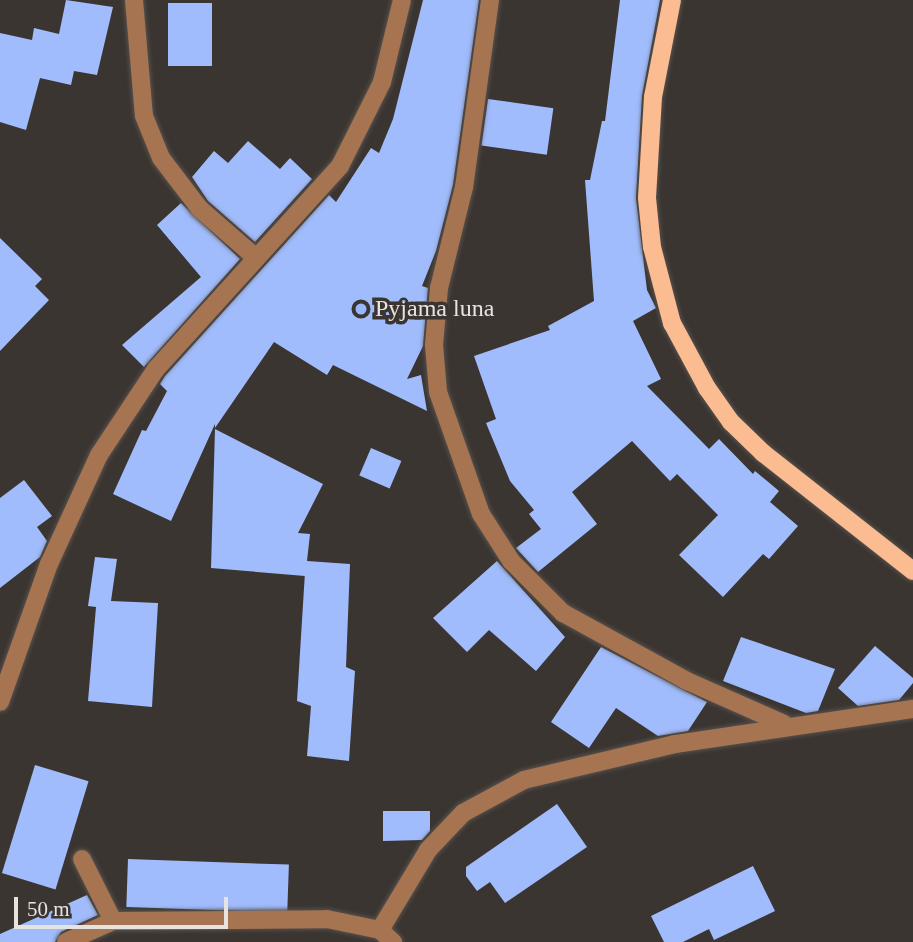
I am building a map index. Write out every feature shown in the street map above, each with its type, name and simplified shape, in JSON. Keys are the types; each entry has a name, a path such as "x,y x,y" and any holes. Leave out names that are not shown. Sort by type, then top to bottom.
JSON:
{"main road":[{"path":"672,0 653,97 647,198 652,247 672,323 707,388 731,422 763,453 913,570"}],"street":[{"path":"134,0 145,116 161,158 200,209 255,257"},
{"path":"0,702 49,564 99,454 156,369 340,166 358,136 382,82 402,0"},
{"path":"490,0 464,187 439,288 434,345 438,392 481,514 511,561 563,613 687,681 784,724"},
{"path":"66,942 113,921 288,917 386,936 428,850 463,813 524,780 567,768 784,724 913,709"},
{"path":"82,859 113,921"}],"building":[{"path":"66,0 113,7 97,75 74,71 71,85 40,78 26,130 0,122 0,33 32,40 34,28 59,34"},
{"path":"423,0 479,0 453,185 436,251 422,286 428,288 423,346 407,379 421,375 427,411 333,365 327,375 274,342 215,428 215,424 171,521 113,494 142,430 146,431 167,391 160,384 165,376 329,195 336,202 371,148 379,153 393,119"},
{"path":"620,0 660,0 642,96 636,198 647,290 656,308 633,321 661,379 647,386 709,449 719,439 753,474 755,471 779,491 770,502 798,526 769,559 763,554 723,597 679,555 718,515 677,474 670,481 632,441 572,492 597,524 538,572 516,548 541,529 529,514 534,510 510,481 486,423 496,419 474,356 550,330 548,326 594,301 585,180 590,180 602,121 605,121"},
{"path":"168,3 212,3 212,66 168,66"},
{"path":"488,99 553,108 547,155 481,146"},
{"path":"248,141 280,169 290,158 312,179 255,242 208,201 192,177 214,151 228,163"},
{"path":"181,203 240,259 144,367 122,345 201,277 157,225"},
{"path":"0,238 42,279 35,286 49,300 0,351"},
{"path":"215,429 323,484 298,533 310,534 307,561 350,564 346,667 355,671 349,761 307,756 311,706 297,701 305,576 211,568"},
{"path":"371,448 401,461 390,489 359,476"},
{"path":"24,480 52,516 37,527 47,541 40,557 0,588 0,498"},
{"path":"95,557 117,559 111,601 158,603 152,707 88,701 96,607 88,606"},
{"path":"497,561 565,637 536,671 489,630 467,652 433,618"},
{"path":"741,637 835,669 818,711 806,713 723,681"},
{"path":"875,646 913,678 913,683 899,700 858,706 838,688"},
{"path":"601,647 707,702 688,731 658,736 616,708 589,748 551,722"},
{"path":"35,765 89,781 56,889 2,873"},
{"path":"557,804 587,847 505,903 490,882 477,891 466,876 466,867"},
{"path":"383,811 430,811 430,831 422,840 383,841"},
{"path":"128,859 289,865 287,913 126,907"},
{"path":"753,866 775,911 714,940 709,929 683,942 664,942 651,916"},
{"path":"87,895 98,915 61,932 55,942 0,942 0,934"}],"place":[{"name":"Pyjama luna","path":"361,309"}]}
